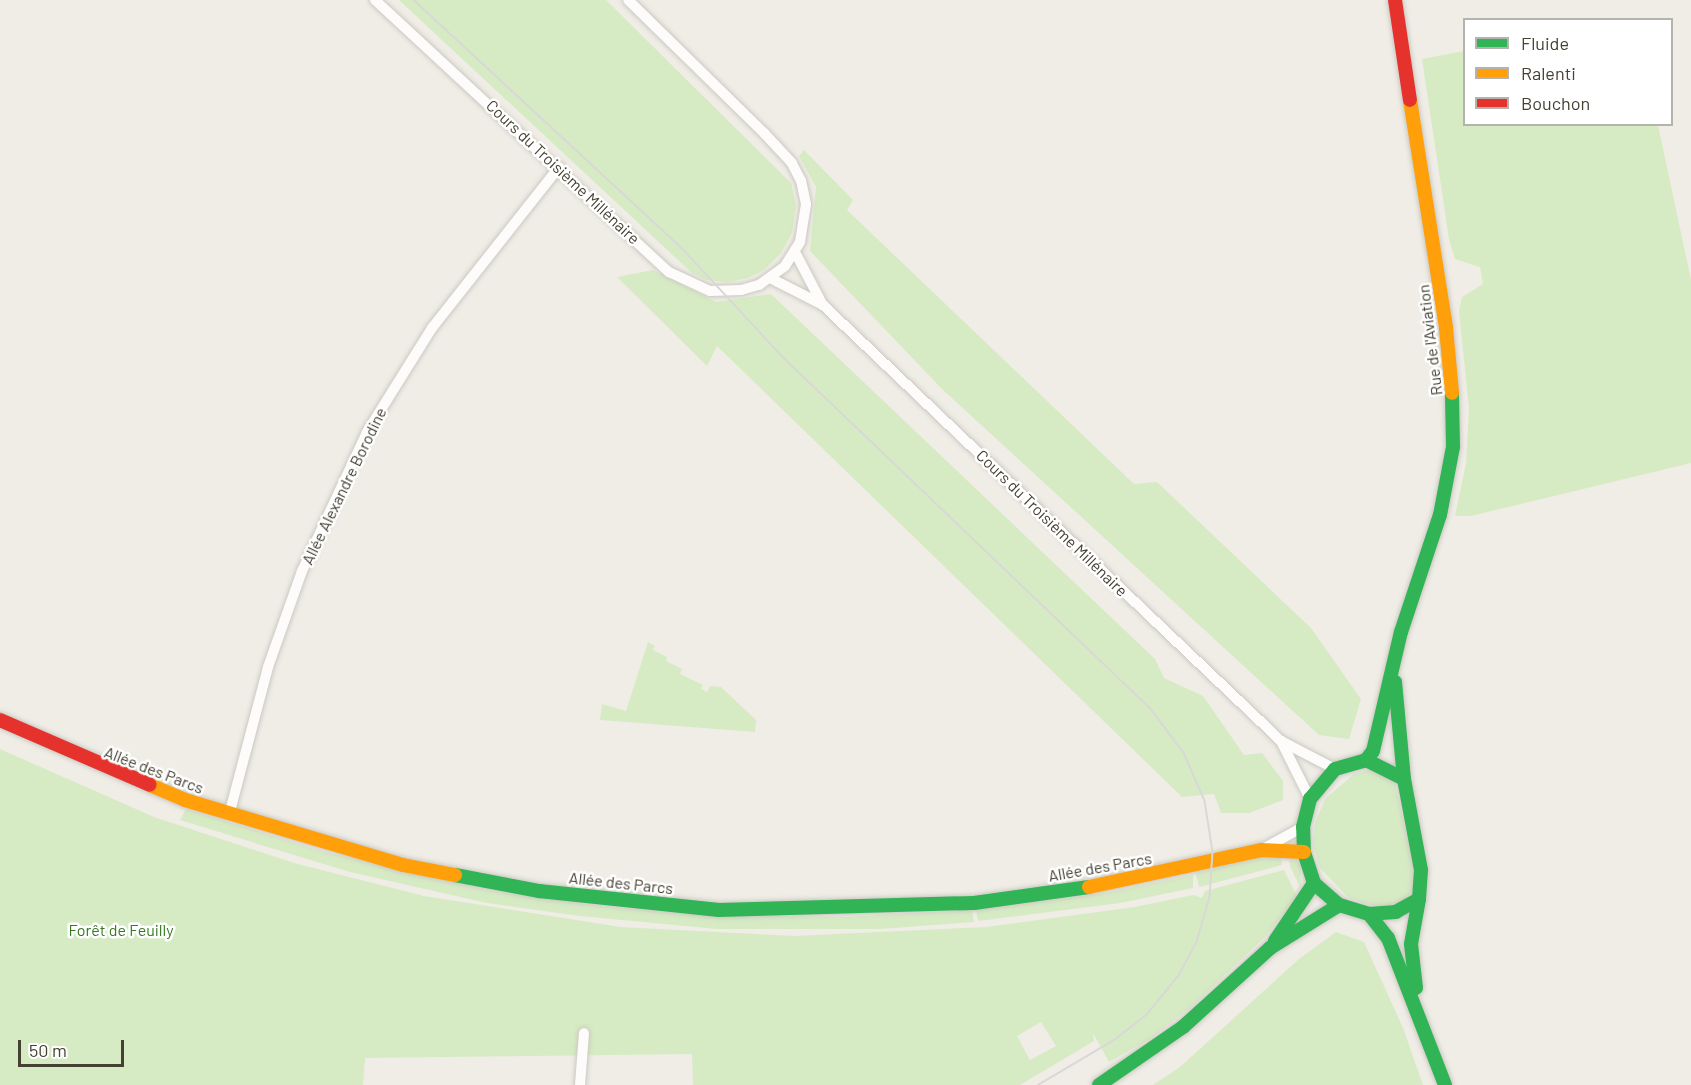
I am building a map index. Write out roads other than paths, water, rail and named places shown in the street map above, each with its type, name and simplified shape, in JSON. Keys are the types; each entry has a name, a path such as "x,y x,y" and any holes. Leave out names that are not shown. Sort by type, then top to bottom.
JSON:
{"street":[{"name":"Cours du Troisième Millénaire","path":"375,0 686,282 710,291 731,291 770,278 795,252 805,230 806,204 792,163 628,0"},
{"name":"Rue de l'Aviation","path":"1366,760 1373,751 1401,632 1440,515 1453,447 1454,412 1431,213 1395,0"},
{"name":"Allée Alexandre Borodine","path":"229,815 268,667 298,581 367,432 432,328 559,167"},
{"name":"Cours du Troisième Millénaire","path":"795,252 823,305"},
{"name":"Cours du Troisième Millénaire","path":"770,278 823,305 1281,741 1335,769"},
{"name":"Rue de l'Aviation","path":"1393,670 1404,780 1421,870 1411,964 1422,1017"},
{"name":"Allée des Parcs","path":"0,720 99,766 229,815 403,865 539,891 719,910 974,903 1106,885 1261,850 1304,852"},
{"name":"Cours du Troisième Millénaire","path":"1281,741 1310,799"},
{"path":"1404,780 1366,760 1335,769 1310,799 1303,827 1304,852 1314,883 1339,905 1369,914 1396,912 1419,900"},
{"name":"Allée des Parcs","path":"1261,850 1303,827"},
{"path":"1270,948 1314,883"},
{"path":"1100,1085 1183,1027 1270,948 1339,905"},
{"name":"Rue de l'Aviation","path":"1369,914 1382,927 1422,1017 1445,1085"},
{"path":"580,1085 584,1033"}],"tram line":[{"path":"414,0 682,248 784,358 1151,709 1184,753 1205,801 1213,852 1210,897 1197,942 1178,977 1147,1015 1115,1040 1039,1085"}],"park label":[{"name":"Forêt de Feuilly","path":"121,930"}]}
